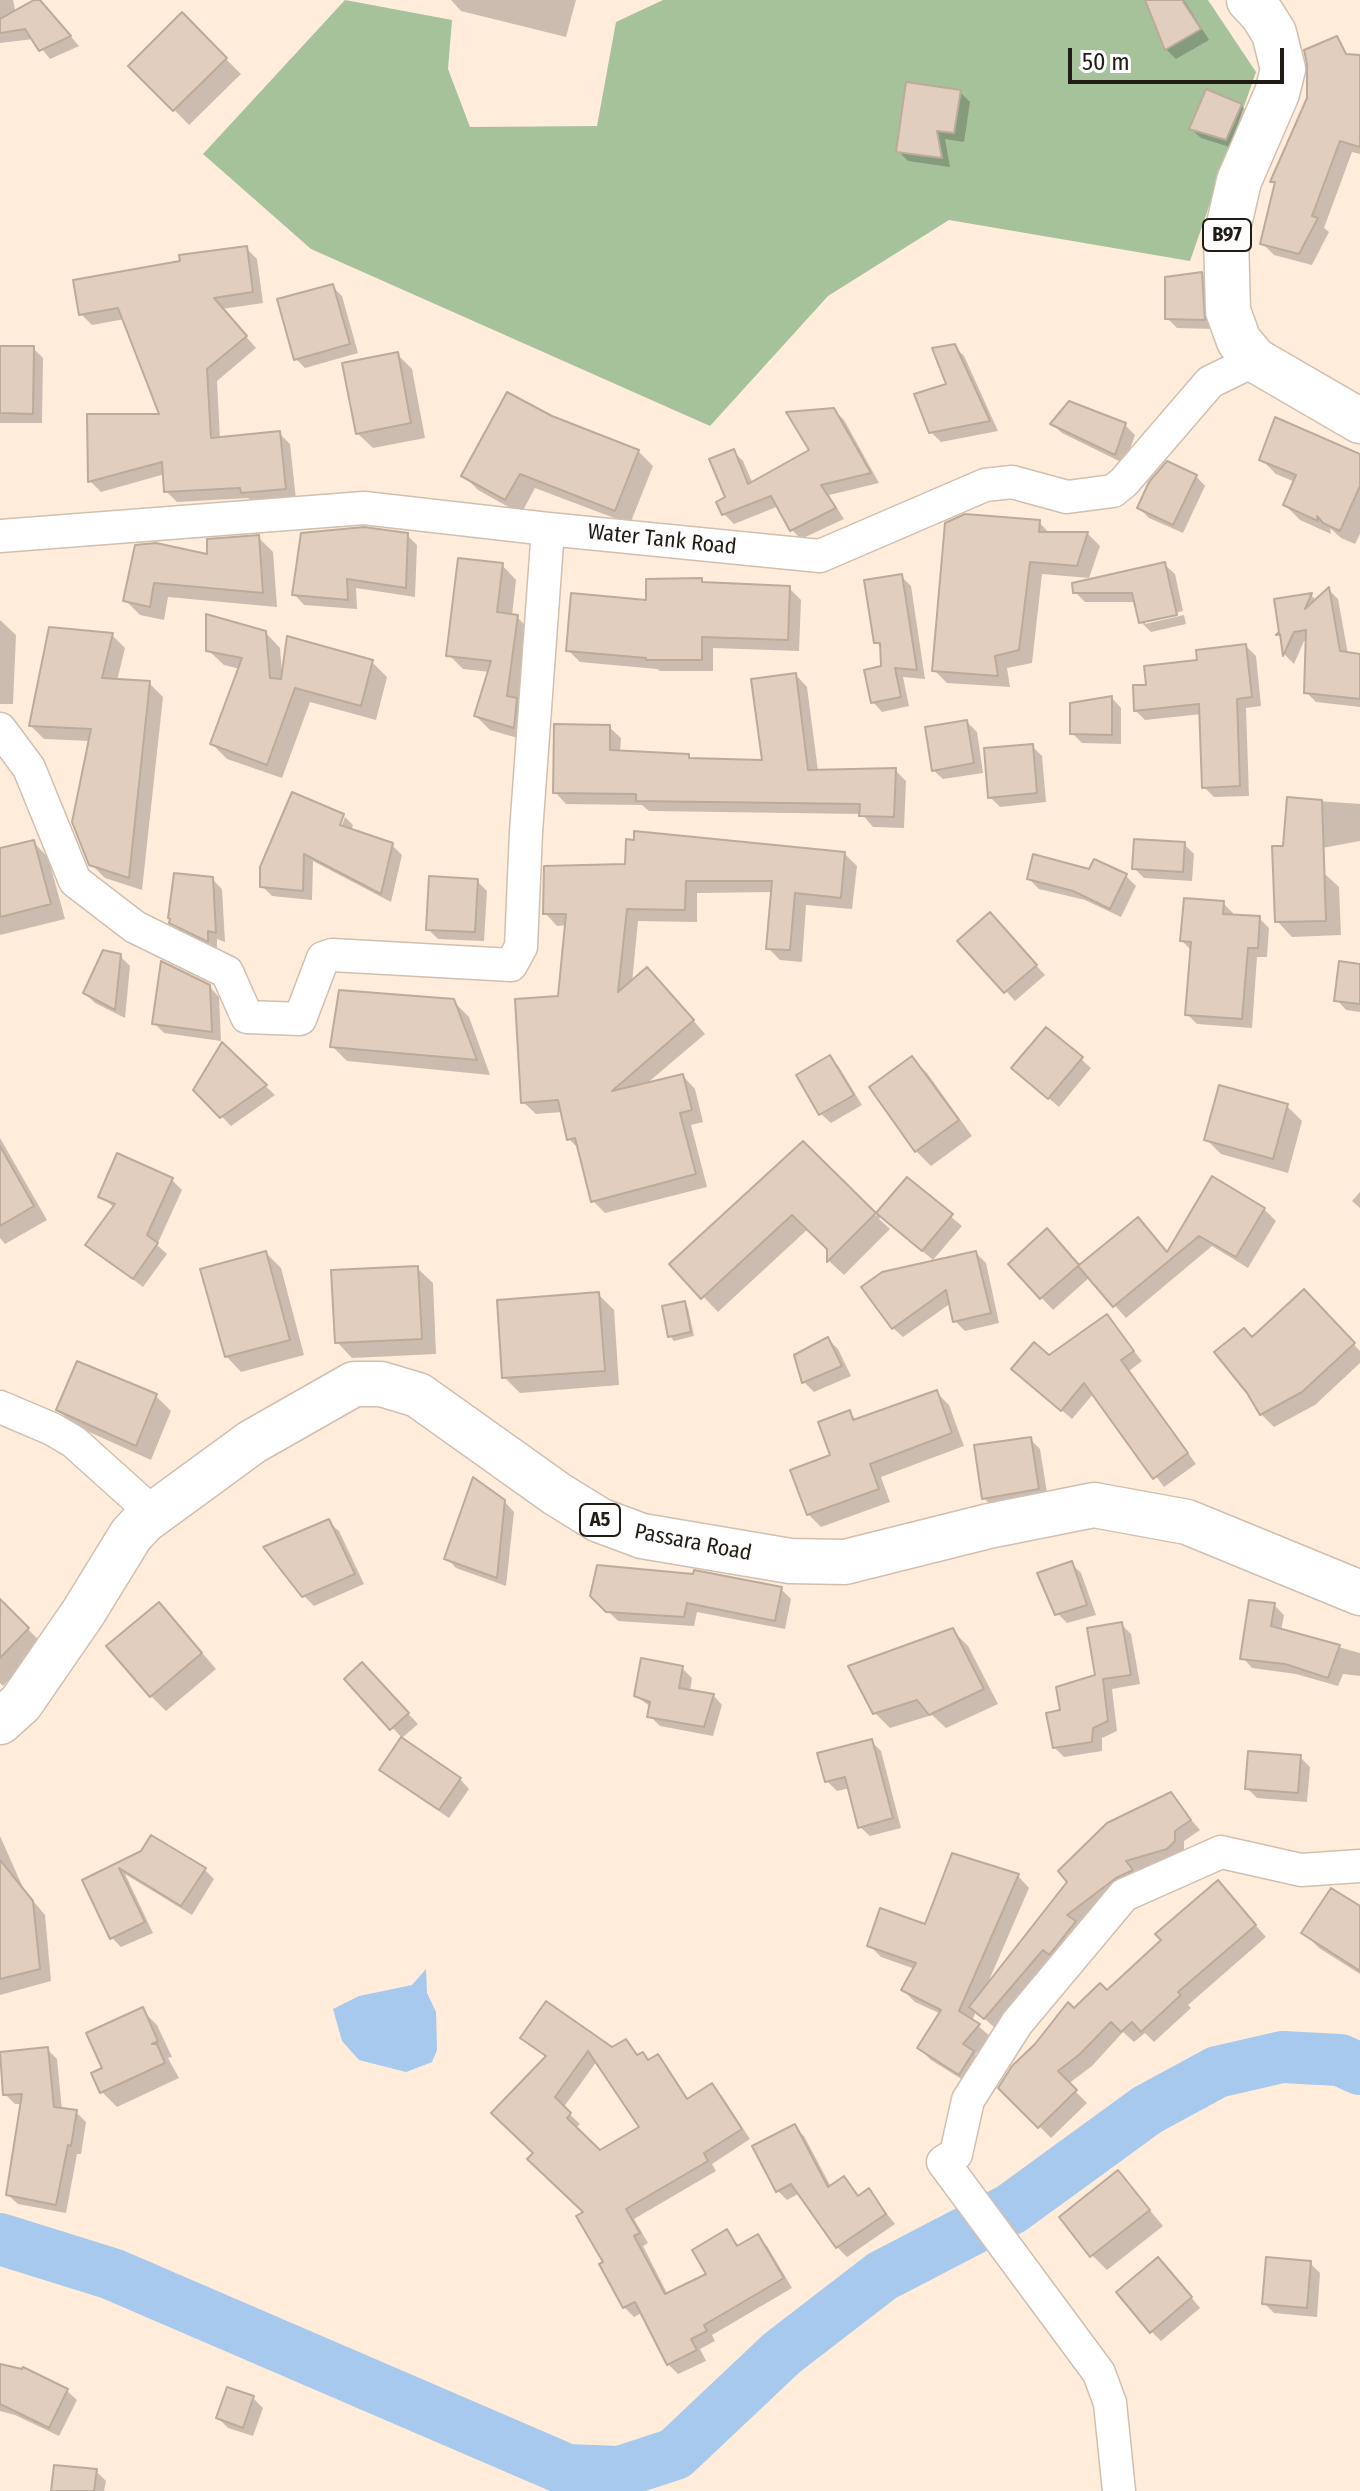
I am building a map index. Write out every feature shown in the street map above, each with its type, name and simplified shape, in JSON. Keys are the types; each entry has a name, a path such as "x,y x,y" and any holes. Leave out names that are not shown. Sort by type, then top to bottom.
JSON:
{"main road":[{"name":"B97","path":"1249,0 1274,33 1283,69 1277,93 1239,181 1226,237 1228,311 1239,341 1255,360 1360,421"},
{"name":"Passara Road","path":"0,1722 21,1703 83,1613 131,1535 154,1514 252,1442 354,1384 381,1384 418,1395 557,1494 599,1520 642,1536 790,1561 845,1562 989,1526 1094,1505 1187,1522 1360,1593"}],"street":[{"name":"Water Tank Road","path":"0,536 364,508 820,556 985,485 1012,482 1067,497 1113,491 1210,382 1255,360"},
{"path":"0,729 29,768 75,881 135,927 227,972 247,1017 300,1019 323,958 332,955 511,965 521,947 526,832 548,529"},
{"path":"0,1407 74,1442 154,1514"},
{"path":"1119,2491 1110,2403 1099,2373 943,2162 956,2154 968,2100 1017,2023 1124,1895 1221,1852 1301,1870 1360,1866"}],"green space":[{"path":"345,0 452,20 448,69 470,127 597,126 616,22 663,0 1208,0 1256,72 1190,261 949,220 828,296 710,426 311,249 203,154"}],"water":[{"path":"426,1969 427,1993 436,2012 437,2050 432,2062 406,2072 359,2060 342,2041 333,2009 359,1996 412,1985"}],"building":[{"path":"34,0 40,0 71,36 39,51 25,29 0,33 0,19"},
{"path":"1145,0 1182,0 1201,29 1165,50"},
{"path":"182,12 227,58 173,111 128,66"},
{"path":"1337,36 1346,54 1360,55 1360,147 1340,141 1312,216 1318,218 1299,254 1260,244 1275,182 1270,182 1307,98 1304,50"},
{"path":"906,82 961,90 954,133 937,131 942,158 896,152"},
{"path":"1206,89 1242,104 1226,140 1189,129"},
{"path":"247,246 253,292 214,298 247,336 207,369 211,438 280,431 286,489 241,493 240,488 164,492 162,462 88,482 87,414 159,414 118,308 79,315 73,280 180,261 179,255"},
{"path":"1202,272 1205,320 1165,319 1165,277"},
{"path":"333,284 350,344 294,360 277,299"},
{"path":"955,344 990,421 929,433 914,394 946,384 932,348"},
{"path":"0,346 34,346 33,414 0,413"},
{"path":"398,352 411,423 356,434 342,363"},
{"path":"507,392 552,416 639,450 615,511 520,474 505,500 461,476"},
{"path":"1069,401 1126,423 1115,455 1050,424"},
{"path":"834,408 871,473 821,485 836,508 790,531 771,496 722,515 716,502 725,497 709,459 734,449 748,484 809,450 786,412"},
{"path":"1275,417 1360,454 1360,486 1340,531 1323,523 1317,516 1318,521 1283,505 1296,475 1259,460"},
{"path":"1167,461 1197,475 1173,525 1137,508 1149,482"},
{"path":"965,514 1040,520 1039,532 1088,532 1077,566 1030,562 1019,650 995,656 998,676 932,671 945,523"},
{"path":"364,527 408,533 406,588 347,579 348,600 292,595 301,533"},
{"path":"259,535 263,593 154,583 150,607 123,601 135,545 156,543 207,554 207,539"},
{"path":"458,558 503,563 497,612 518,615 507,696 517,698 514,728 474,716 491,661 446,656"},
{"path":"1165,562 1177,615 1139,623 1132,593 1073,593 1072,583"},
{"path":"902,574 917,670 895,668 901,697 871,703 864,670 881,666 880,643 874,643 864,580"},
{"path":"702,578 702,582 790,586 788,640 702,637 702,660 646,660 566,651 571,593 646,600 646,579"},
{"path":"1329,587 1340,651 1360,654 1360,699 1304,693 1306,630 1294,632 1283,656 1280,634 1276,635 1279,632 1274,599 1312,593 1305,609"},
{"path":"206,614 266,631 270,678 281,679 287,636 373,660 361,706 295,688 267,765 210,744 242,658 206,651"},
{"path":"49,627 113,633 102,678 150,681 129,878 89,865 72,822 91,729 29,726"},
{"path":"1246,644 1252,697 1237,699 1240,786 1202,788 1199,704 1134,711 1133,685 1146,685 1144,666 1197,660 1196,650"},
{"path":"796,673 808,770 896,768 894,817 859,816 860,804 636,801 636,794 553,793 554,724 610,725 610,750 689,754 689,758 762,760 751,679"},
{"path":"1112,696 1112,735 1070,734 1070,703"},
{"path":"967,720 974,763 932,771 925,727"},
{"path":"1033,744 1037,793 988,798 984,748"},
{"path":"292,792 344,814 340,825 393,843 381,894 304,854 303,891 260,887 260,867"},
{"path":"1287,797 1322,800 1326,921 1275,922 1272,846 1283,846"},
{"path":"634,831 845,852 841,898 795,893 790,950 766,949 772,881 686,881 685,910 627,909 618,992 647,967 694,1020 612,1091 683,1074 692,1110 680,1113 696,1174 591,1202 575,1138 567,1140 558,1100 521,1103 515,999 558,996 566,914 543,914 544,866 625,864 626,839 634,840"},
{"path":"1134,839 1185,842 1183,872 1132,869"},
{"path":"34,840 51,904 0,917 0,848"},
{"path":"1033,854 1089,869 1094,859 1127,874 1110,909 1073,891 1027,879"},
{"path":"174,873 213,877 216,933 208,931 208,942 169,923"},
{"path":"429,876 478,879 475,932 426,930"},
{"path":"1184,898 1224,901 1223,914 1260,916 1258,948 1248,948 1242,1019 1185,1015 1191,942 1180,941"},
{"path":"990,912 1037,965 1004,993 957,941"},
{"path":"103,950 121,954 115,1010 83,993"},
{"path":"161,961 210,985 212,1032 152,1024"},
{"path":"1339,961 1360,964 1360,1004 1334,1001"},
{"path":"339,990 454,999 477,1060 330,1047"},
{"path":"1046,1027 1083,1057 1048,1099 1011,1068"},
{"path":"222,1042 267,1085 220,1118 193,1090"},
{"path":"830,1055 854,1095 819,1115 796,1075"},
{"path":"912,1056 959,1120 915,1152 869,1087"},
{"path":"1219,1085 1288,1104 1273,1159 1204,1140"},
{"path":"803,1141 876,1213 827,1262 827,1249 792,1215 701,1299 669,1264"},
{"path":"0,1146 34,1206 0,1226"},
{"path":"117,1153 173,1178 147,1235 158,1243 133,1279 85,1245 115,1204 98,1197"},
{"path":"1212,1176 1265,1208 1236,1257 1199,1236 1113,1307 1078,1266 1040,1299 1008,1264 1047,1228 1079,1265 1138,1217 1167,1252"},
{"path":"907,1177 953,1214 922,1251 876,1213"},
{"path":"266,1251 290,1340 225,1357 200,1269"},
{"path":"976,1251 991,1313 953,1322 946,1290 892,1329 861,1287 882,1272"},
{"path":"418,1266 422,1339 335,1343 331,1270"},
{"path":"1304,1289 1355,1343 1302,1392 1260,1415 1247,1393 1214,1352 1244,1328 1252,1337"},
{"path":"599,1292 605,1371 502,1378 497,1300"},
{"path":"685,1301 691,1332 668,1337 662,1306"},
{"path":"1107,1314 1134,1351 1121,1360 1188,1453 1153,1479 1084,1383 1061,1411 1011,1369 1034,1342 1049,1355"},
{"path":"828,1337 842,1366 802,1383 794,1355"},
{"path":"77,1361 157,1394 136,1446 56,1410"},
{"path":"937,1390 952,1433 870,1464 879,1489 807,1515 790,1470 830,1455 818,1422 850,1410 853,1420"},
{"path":"1031,1437 1039,1489 982,1499 974,1445"},
{"path":"473,1477 505,1500 497,1578 444,1559"},
{"path":"329,1519 355,1574 302,1597 263,1547"},
{"path":"1072,1561 1087,1605 1055,1615 1037,1573"},
{"path":"597,1565 693,1574 694,1570 782,1587 775,1621 687,1603 684,1617 606,1612 590,1596"},
{"path":"0,1599 29,1628 0,1658"},
{"path":"1249,1600 1275,1603 1271,1626 1340,1645 1328,1678 1285,1664 1240,1659"},
{"path":"159,1602 202,1653 150,1697 106,1646"},
{"path":"1122,1622 1131,1675 1103,1679 1108,1721 1093,1728 1092,1742 1053,1748 1046,1713 1060,1710 1056,1687 1095,1675 1087,1628"},
{"path":"953,1628 984,1689 929,1715 917,1700 873,1714 848,1666"},
{"path":"641,1658 683,1666 679,1688 714,1694 704,1727 647,1717 650,1702 634,1696"},
{"path":"362,1662 409,1713 390,1730 344,1679"},
{"path":"401,1737 461,1778 439,1810 379,1770"},
{"path":"872,1739 893,1818 858,1828 845,1777 825,1782 817,1753"},
{"path":"1248,1751 1301,1755 1298,1793 1245,1789"},
{"path":"1171,1792 1191,1820 1175,1831 1175,1841 1167,1849 1126,1861 1133,1870 1116,1878 1067,1915 1076,1921 1054,1949 1049,1955 1043,1950 984,2019 969,2007 1067,1882 1058,1871 1107,1823"},
{"path":"151,1835 206,1868 181,1906 119,1868 145,1922 110,1939 82,1880 141,1851"},
{"path":"952,1853 1019,1874 959,2011 980,2024 963,2044 974,2051 959,2075 917,2048 941,2010 901,1990 916,1963 867,1946 880,1908 925,1924"},
{"path":"0,1860 33,1901 40,1969 0,1979"},
{"path":"1218,1880 1256,1925 1178,1992 1181,1995 1141,2032 1132,2022 1121,2032 1111,2022 1080,2054 1058,2071 1077,2090 1038,2128 998,2088 1012,2066 1035,2044 1068,2002 1074,2008 1100,1983 1107,1990 1161,1940 1155,1934"},
{"path":"1331,1888 1360,1906 1360,1971 1301,1933"},
{"path":"546,2001 612,2047 626,2039 637,2055 643,2052 648,2060 658,2054 687,2099 712,2083 742,2129 704,2153 708,2161 626,2209 640,2233 634,2236 665,2294 706,2274 692,2250 727,2229 737,2246 758,2234 784,2278 704,2325 707,2331 691,2339 697,2350 667,2365 635,2302 623,2308 599,2264 603,2262 576,2216 583,2212 527,2159 533,2153 491,2113 546,2056 520,2038","holes":["588,2051 639,2127 600,2150 567,2118 571,2113 555,2097"]},
{"path":"143,2007 158,2041 152,2044 157,2044 165,2063 100,2093 91,2073 102,2068 86,2033"},
{"path":"48,2047 54,2107 77,2110 56,2205 6,2195 22,2094 3,2095 0,2052"},
{"path":"795,2124 828,2187 844,2176 858,2196 869,2188 886,2214 836,2248 791,2184 776,2192 752,2146"},
{"path":"1118,2170 1150,2210 1090,2257 1059,2217"},
{"path":"1158,2257 1192,2297 1150,2333 1116,2292"},
{"path":"1266,2257 1311,2261 1307,2308 1262,2304"},
{"path":"0,2364 23,2367 68,2389 49,2428 0,2404"},
{"path":"227,2387 254,2396 243,2428 216,2418"},
{"path":"54,2465 97,2469 94,2491 51,2491"}],"waterway":[{"path":"0,2239 112,2274 567,2470 620,2472 675,2454 782,2353 882,2276 1011,2209 1147,2110 1217,2072 1282,2057 1340,2060 1360,2069"}]}
